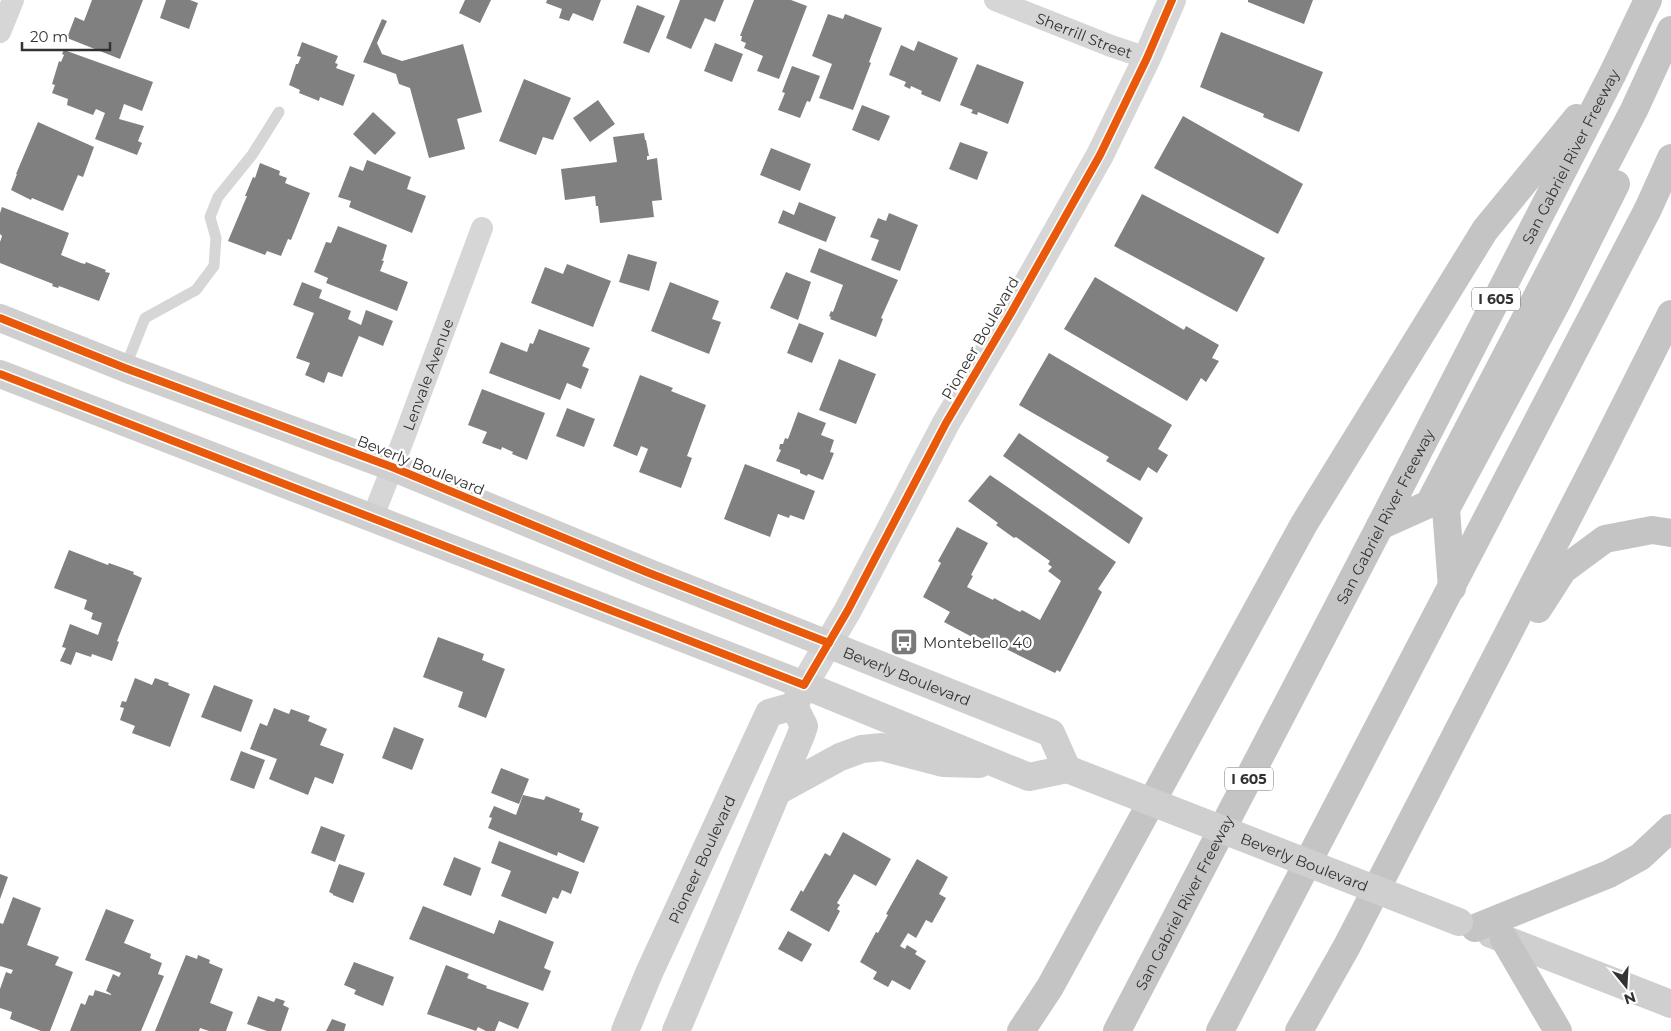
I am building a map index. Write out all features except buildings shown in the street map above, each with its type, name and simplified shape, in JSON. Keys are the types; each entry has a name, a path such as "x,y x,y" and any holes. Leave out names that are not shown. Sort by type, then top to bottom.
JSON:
{"highway":[{"name":"San Gabriel River Freeway","path":"1117,1031 1380,526 1613,73 1648,0"},
{"path":"1380,526 1429,504 1634,110 1671,30"},
{"path":"1021,1031 1050,986 1304,524 1486,230 1613,73"},
{"path":"1452,588 1446,509 1556,304 1671,74"},
{"path":"1220,1031 1648,209 1671,158"},
{"path":"1299,1031 1347,946 1671,314"},
{"path":"1461,725 1563,570 1605,539 1652,530 1671,533"},
{"path":"1467,925 1609,874 1640,857 1671,828"},
{"path":"1504,939 1558,1031"},
{"path":"1316,1031 1333,997 1347,946"}],"main road":[{"name":"Beverly Boulevard","path":"0,318 125,368 392,467 649,573 1052,733 1067,769 1671,1004"},
{"path":"0,374 372,519 799,696 1029,777 1067,769"},
{"path":"676,1031 804,726 799,696"},
{"name":"Pioneer Boulevard","path":"625,1031 648,973 770,713 799,696"},
{"path":"778,791 840,757 862,749 882,747 943,763 995,764"}],"street":[{"path":"0,32 13,0"},
{"name":"Sherrill Street","path":"995,0 1111,46 1147,58"},
{"name":"Pioneer Boulevard","path":"799,696 848,610 946,423 1011,313 1100,155 1147,58 1172,0"},
{"name":"Lenvale Avenue","path":"372,519 482,228"}],"lane":[{"path":"125,368 145,318 196,290 214,266 216,238 210,218 218,197 252,155 279,112"}],"cycle path":[{"path":"0,374 804,685 848,610 946,423 1011,313 1100,155 1147,58 1172,0"},
{"path":"0,318 125,368 392,467 649,573 829,643"}],"place":[{"name":"Montebello 40","path":"904,642"}]}
